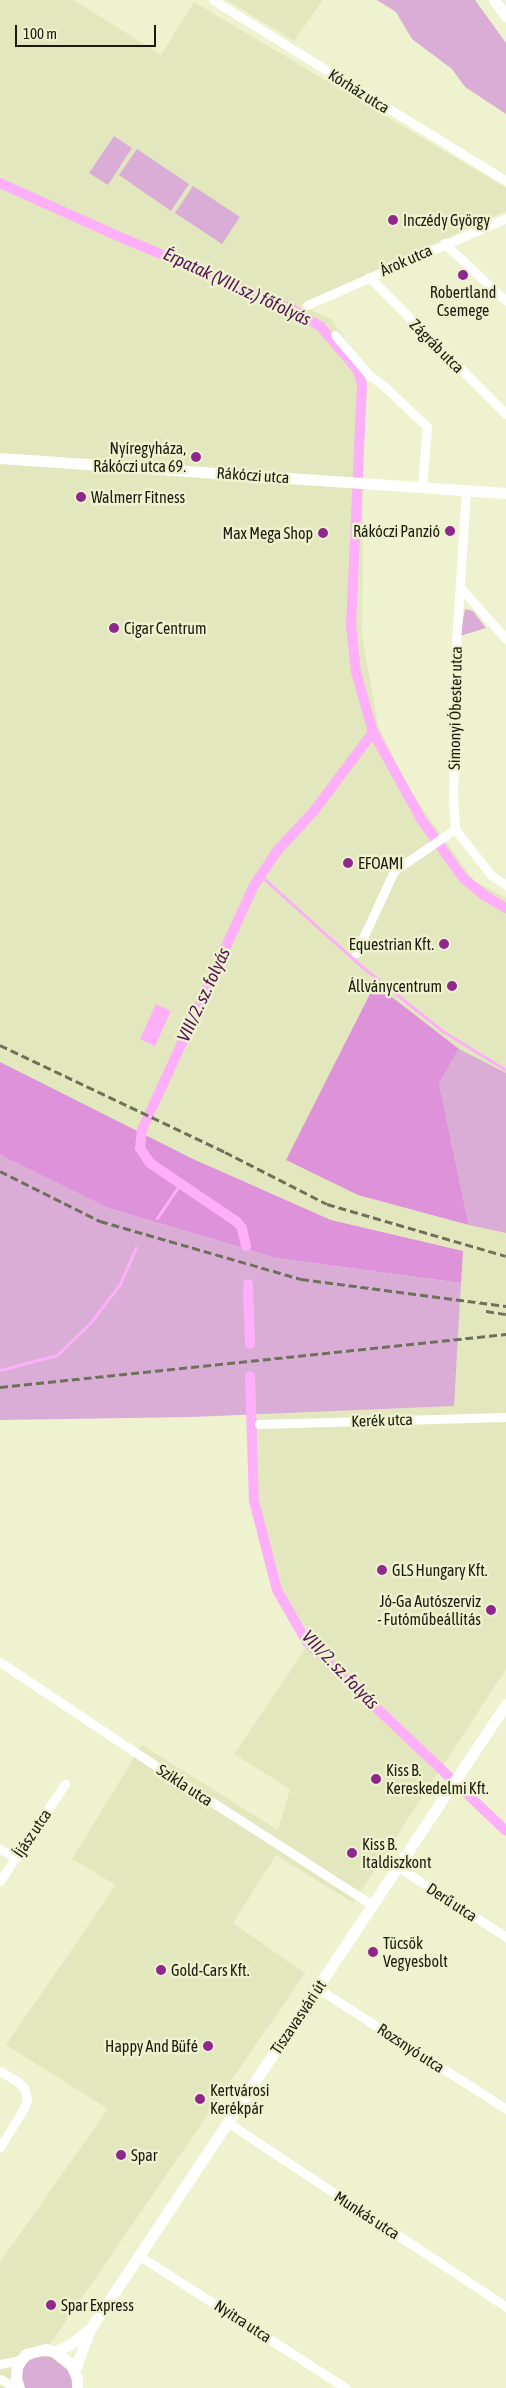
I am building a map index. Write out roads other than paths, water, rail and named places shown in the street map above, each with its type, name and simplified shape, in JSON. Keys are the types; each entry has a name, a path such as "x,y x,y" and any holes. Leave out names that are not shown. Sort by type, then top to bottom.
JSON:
{"main road":[{"path":"494,0 506,16"},
{"name":"Rákóczi utca","path":"0,458 506,493"},
{"name":"Tiszavasvári út","path":"90,2329 506,1704"},
{"path":"55,2352 72,2343 90,2329"},
{"path":"75,2370 90,2329"},
{"path":"18,2388 16,2378 17,2367 21,2360 26,2354 46,2350 55,2352 70,2363 75,2370 79,2387"}],"street":[{"name":"Kórház utca","path":"213,0 506,181"},
{"name":"Árok utca","path":"307,305 444,243 506,218"},
{"path":"444,243 506,301"},
{"name":"Zágráb utca","path":"368,277 506,414"},
{"path":"335,335 368,374 396,397 427,427 422,486"},
{"name":"Simonyi Óbester utca","path":"455,830 453,799 455,661 466,490"},
{"path":"460,587 506,639"},
{"path":"356,953 394,871 440,838 455,830 491,875 506,885"},
{"name":"Kerék utca","path":"259,1424 506,1417"},
{"name":"Szikla utca","path":"0,1662 159,1768 372,1905"},
{"name":"Íjász utca","path":"0,1881 65,1784"},
{"path":"0,1848 16,1858"},
{"name":"Derű utca","path":"398,1867 506,1938"},
{"name":"Rozsnyó utca","path":"317,1988 506,2109"},
{"path":"0,2070 24,2088 27,2100 0,2147"},
{"name":"Munkás utca","path":"227,2122 506,2307"},
{"name":"Nyitra utca","path":"138,2255 346,2388"},
{"path":"0,2364 21,2360"},
{"path":"0,2379 18,2388"}],"waterway":[{"name":"Érpatak (VIII.sz.) főfolyás","path":"0,183 113,234 294,310 320,326 357,369 362,384 351,625 356,672 373,732 421,819 463,878 484,895 506,908"},
{"name":"VIII/2. sz. folyás","path":"246,1246 242,1228 237,1222 150,1163 140,1148 142,1130 253,887 277,851 314,811 373,732"},
{"path":"261,876 361,966 444,1032 506,1070"},
{"path":"157,1218 180,1184"},
{"path":"0,1370 57,1355 90,1323 120,1284 136,1247"},
{"name":"VIII/2. sz. folyás","path":"248,1284 250,1344"},
{"name":"VIII/2. sz. folyás","path":"250,1376 254,1501 277,1590 307,1642 506,1831"}],"railway":[{"path":"0,1045 225,1152 327,1204 506,1256"},
{"path":"0,1171 100,1221 301,1279 506,1306"},
{"path":"486,1311 506,1314"},
{"path":"0,1387 506,1334"}],"place":[{"name":"Inczédy György","path":"393,220"},
{"name":"Robertland Csemege","path":"463,275"},
{"name":"Nyíregyháza, Rákóczi utca 69.","path":"196,457"},
{"name":"Walmerr Fitness","path":"81,497"},
{"name":"Rákóczi Panzió","path":"450,531"},
{"name":"Max Mega Shop","path":"323,533"},
{"name":"Cigar Centrum","path":"114,628"},
{"name":"EFOAMI","path":"348,863"},
{"name":"Equestrian Kft.","path":"444,944"},
{"name":"Állványcentrum","path":"452,986"},
{"name":"GLS Hungary Kft.","path":"382,1570"},
{"name":"Jó-Ga Autószerviz - Futóműbeállítás","path":"491,1610"},
{"name":"Kiss B. Kereskedelmi Kft.","path":"376,1779"},
{"name":"Kiss B. Italdiszkont","path":"352,1853"},
{"name":"Tücsök Vegyesbolt","path":"373,1952"},
{"name":"Gold-Cars Kft.","path":"161,1970"},
{"name":"Happy And Büfé","path":"208,2046"},
{"name":"Kertvárosi Kerékpár","path":"200,2099"},
{"name":"Spar","path":"121,2155"},
{"name":"Spar Express","path":"51,2305"}]}
